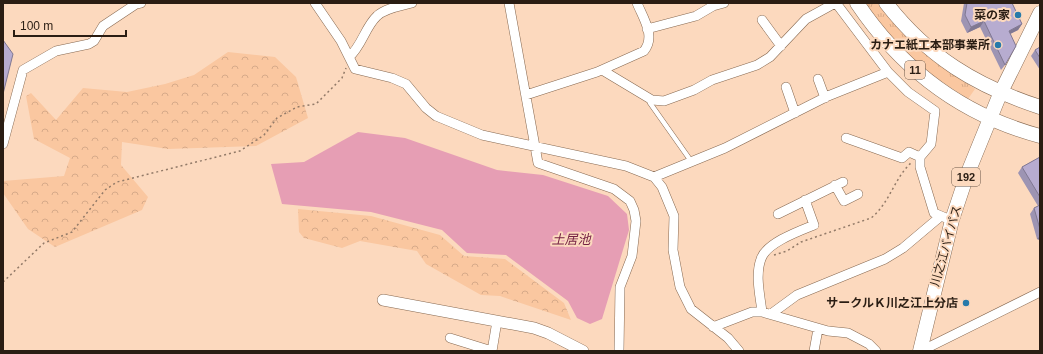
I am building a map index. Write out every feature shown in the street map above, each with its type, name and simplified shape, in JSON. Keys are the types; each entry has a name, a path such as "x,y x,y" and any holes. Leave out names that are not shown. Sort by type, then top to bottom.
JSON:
{"highway":[{"name":"11","path":"857,3 885,40 929,82 947,95 989,120 1040,136"},
{"name":"11","path":"886,3 901,22 937,56 981,84 1000,94 1040,107"},
{"name":"川之江バイパス","path":"920,351 946,218 1000,94 1040,14"}],"street":[{"path":"3,144 23,70 56,51 89,44 94,41 103,26 136,4 141,3"},
{"path":"315,3 341,41 355,69 392,78 406,84 426,108 436,116 482,135 626,166 654,177 662,187 674,216 673,250 680,287 690,310 728,338 739,351"},
{"path":"349,58 356,51 376,17 381,12 412,3"},
{"path":"509,3 538,163 614,189 630,201 634,210 636,221 632,256 620,287 619,351"},
{"path":"526,95 602,70 644,51 650,40 637,3"},
{"path":"647,29 696,16 713,6 724,3"},
{"path":"602,70 649,99 664,101 689,92 712,80 757,65 770,57 806,19 836,3 888,72 908,92 935,111 931,144 920,157 920,167 934,214 946,218"},
{"path":"762,20 781,46"},
{"path":"654,177 725,148 824,98 888,72"},
{"path":"818,79 824,98"},
{"path":"786,87 795,113"},
{"path":"846,138 902,158 909,152 920,157"},
{"path":"778,214 839,184 844,201 858,194"},
{"path":"762,312 758,280 761,259 769,248 792,234 814,225 805,200"},
{"path":"771,314 797,296 885,259 946,218"},
{"path":"920,351 1040,292"},
{"path":"383,300 534,328 548,332 583,351"},
{"path":"713,327 752,312 762,312 818,329 848,333 869,344 876,351"},
{"path":"450,338 492,351 497,321"},
{"path":"814,351 818,329"}],"lane":[{"path":"649,99 650,103 691,161"}],"path":[{"path":"3,282 44,243 72,232 80,224 105,190 117,182 240,151 264,135 277,118 297,107 316,104 342,78 349,58"},
{"path":"761,259 787,251 801,242 871,218 880,211 904,169 920,157"}],"green space":[{"path":"864,3 877,3 898,28 922,50 975,89 968,99 926,71 900,49"},
{"path":"228,52 275,57 296,77 308,118 256,146 168,149 122,142 121,165 148,197 142,210 55,247 28,229 3,193 3,181 64,176 70,158 34,139 26,96 31,93 56,120 83,88 127,92 165,84 194,75"},
{"path":"298,209 371,216 440,235 464,256 505,259 564,303 571,320 500,296 481,295 426,264 417,251 360,241 342,248 304,238 299,232"}],"water":[{"name":"土居池","path":"358,132 405,138 497,170 543,175 608,196 627,214 629,230 602,319 590,324 577,318 568,301 506,255 467,253 442,230 371,212 282,204 271,164 304,162"}],"building":[{"name":"カナエ紙工本部事業所","path":"967,3 1012,3 1022,24 1009,31 1016,46 1005,65 984,21 971,27 965,15"},
{"path":"3,40 13,54 3,94"},
{"path":"1040,47 1040,58 1035,50"},
{"path":"1040,157 1040,197 1022,167"},
{"path":"1040,205 1040,229 1034,208"}],"place":[{"name":"菜の家","path":"1018,15"},
{"name":"カナエ紙工本部事業所","path":"998,45"},
{"name":"サークルＫ川之江上分店","path":"966,303"}]}
